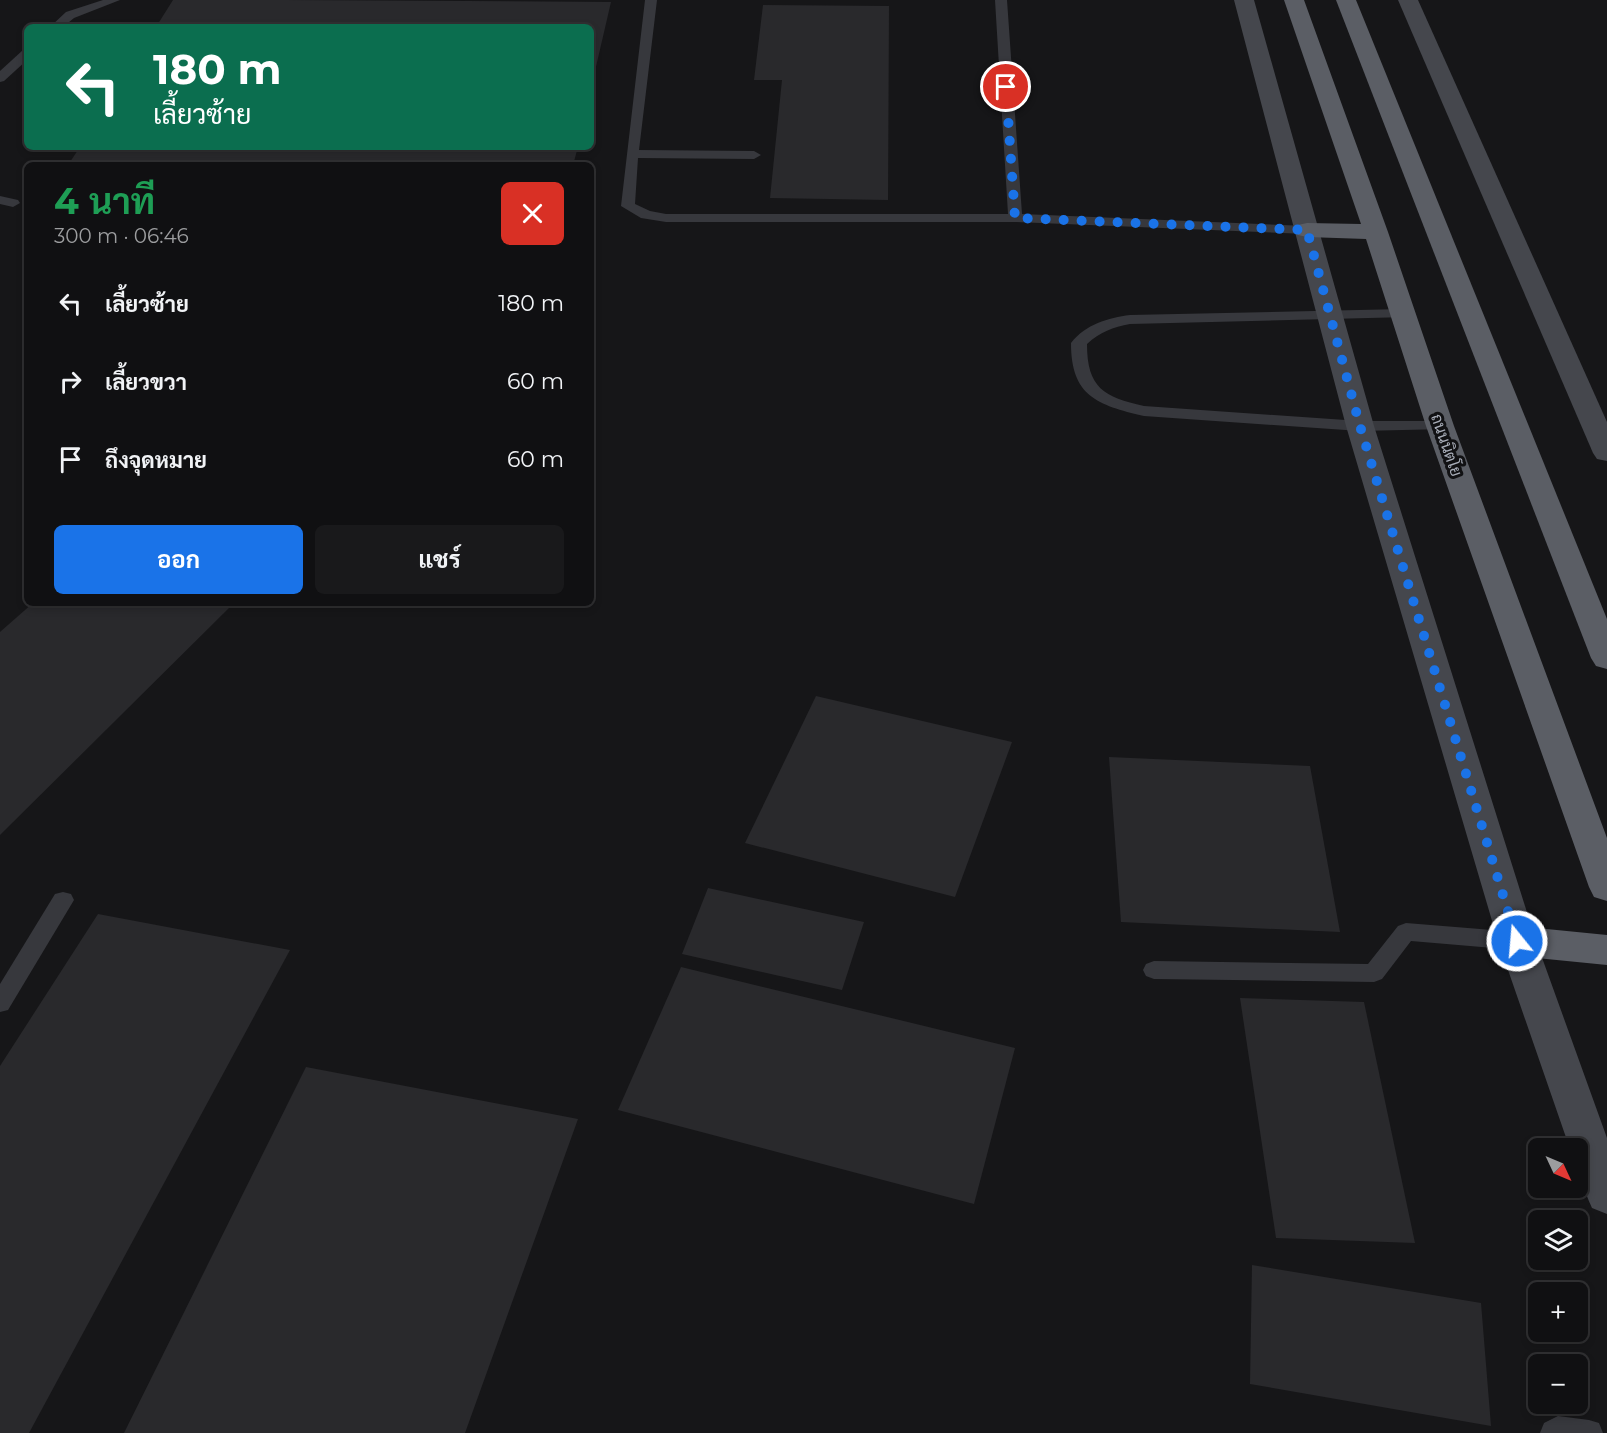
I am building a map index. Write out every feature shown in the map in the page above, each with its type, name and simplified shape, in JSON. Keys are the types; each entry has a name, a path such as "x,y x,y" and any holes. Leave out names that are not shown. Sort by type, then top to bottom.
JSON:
{"highway":[{"name":"ถนนนิตโย","path":"1293,0 1376,232 1440,426 1607,887"},
{"path":"1346,0 1607,658"},
{"path":"1307,230 1376,232"},
{"path":"1517,941 1607,950"}],"main road":[{"path":"1244,0 1360,426 1517,941 1607,1195"},
{"path":"1408,0 1607,453"}],"lane":[{"path":"60,24 70,15 114,0"},
{"path":"651,0 632,153 628,206 645,215 666,218 1015,218 1307,230"},
{"path":"1001,0 1015,218"},
{"path":"0,78 24,56"},
{"path":"632,153 754,156"},
{"path":"1403,314 1140,318 1116,321 1094,328 1079,342 1078,364 1085,382 1098,395 1120,406 1144,411 1360,426 1440,426"},
{"path":"0,1003 63,900"},
{"path":"1154,970 1374,973 1406,932 1517,941"},
{"path":"1554,1433 1558,1430 1589,1433"}],"building":[{"path":"173,0 611,2 594,75 594,24 158,24"},
{"path":"763,5 889,6 888,200 770,198 782,80 754,80"},
{"path":"78,150 577,150 574,162 70,162"},
{"path":"30,606 231,606 0,835 0,632"},
{"path":"816,696 1012,742 955,897 745,843"},
{"path":"1109,757 1310,766 1340,932 1121,922"},
{"path":"708,888 864,922 842,990 682,954"},
{"path":"98,914 290,950 29,1433 0,1433 0,1066"},
{"path":"681,967 1015,1048 974,1204 618,1110"},
{"path":"1240,998 1364,1002 1415,1243 1276,1238"},
{"path":"306,1067 578,1119 465,1433 124,1433"},
{"path":"1252,1265 1481,1303 1491,1426 1250,1384"}],"route":[{"path":"1006,87 1015,218 1307,230 1360,426 1517,941"}]}
